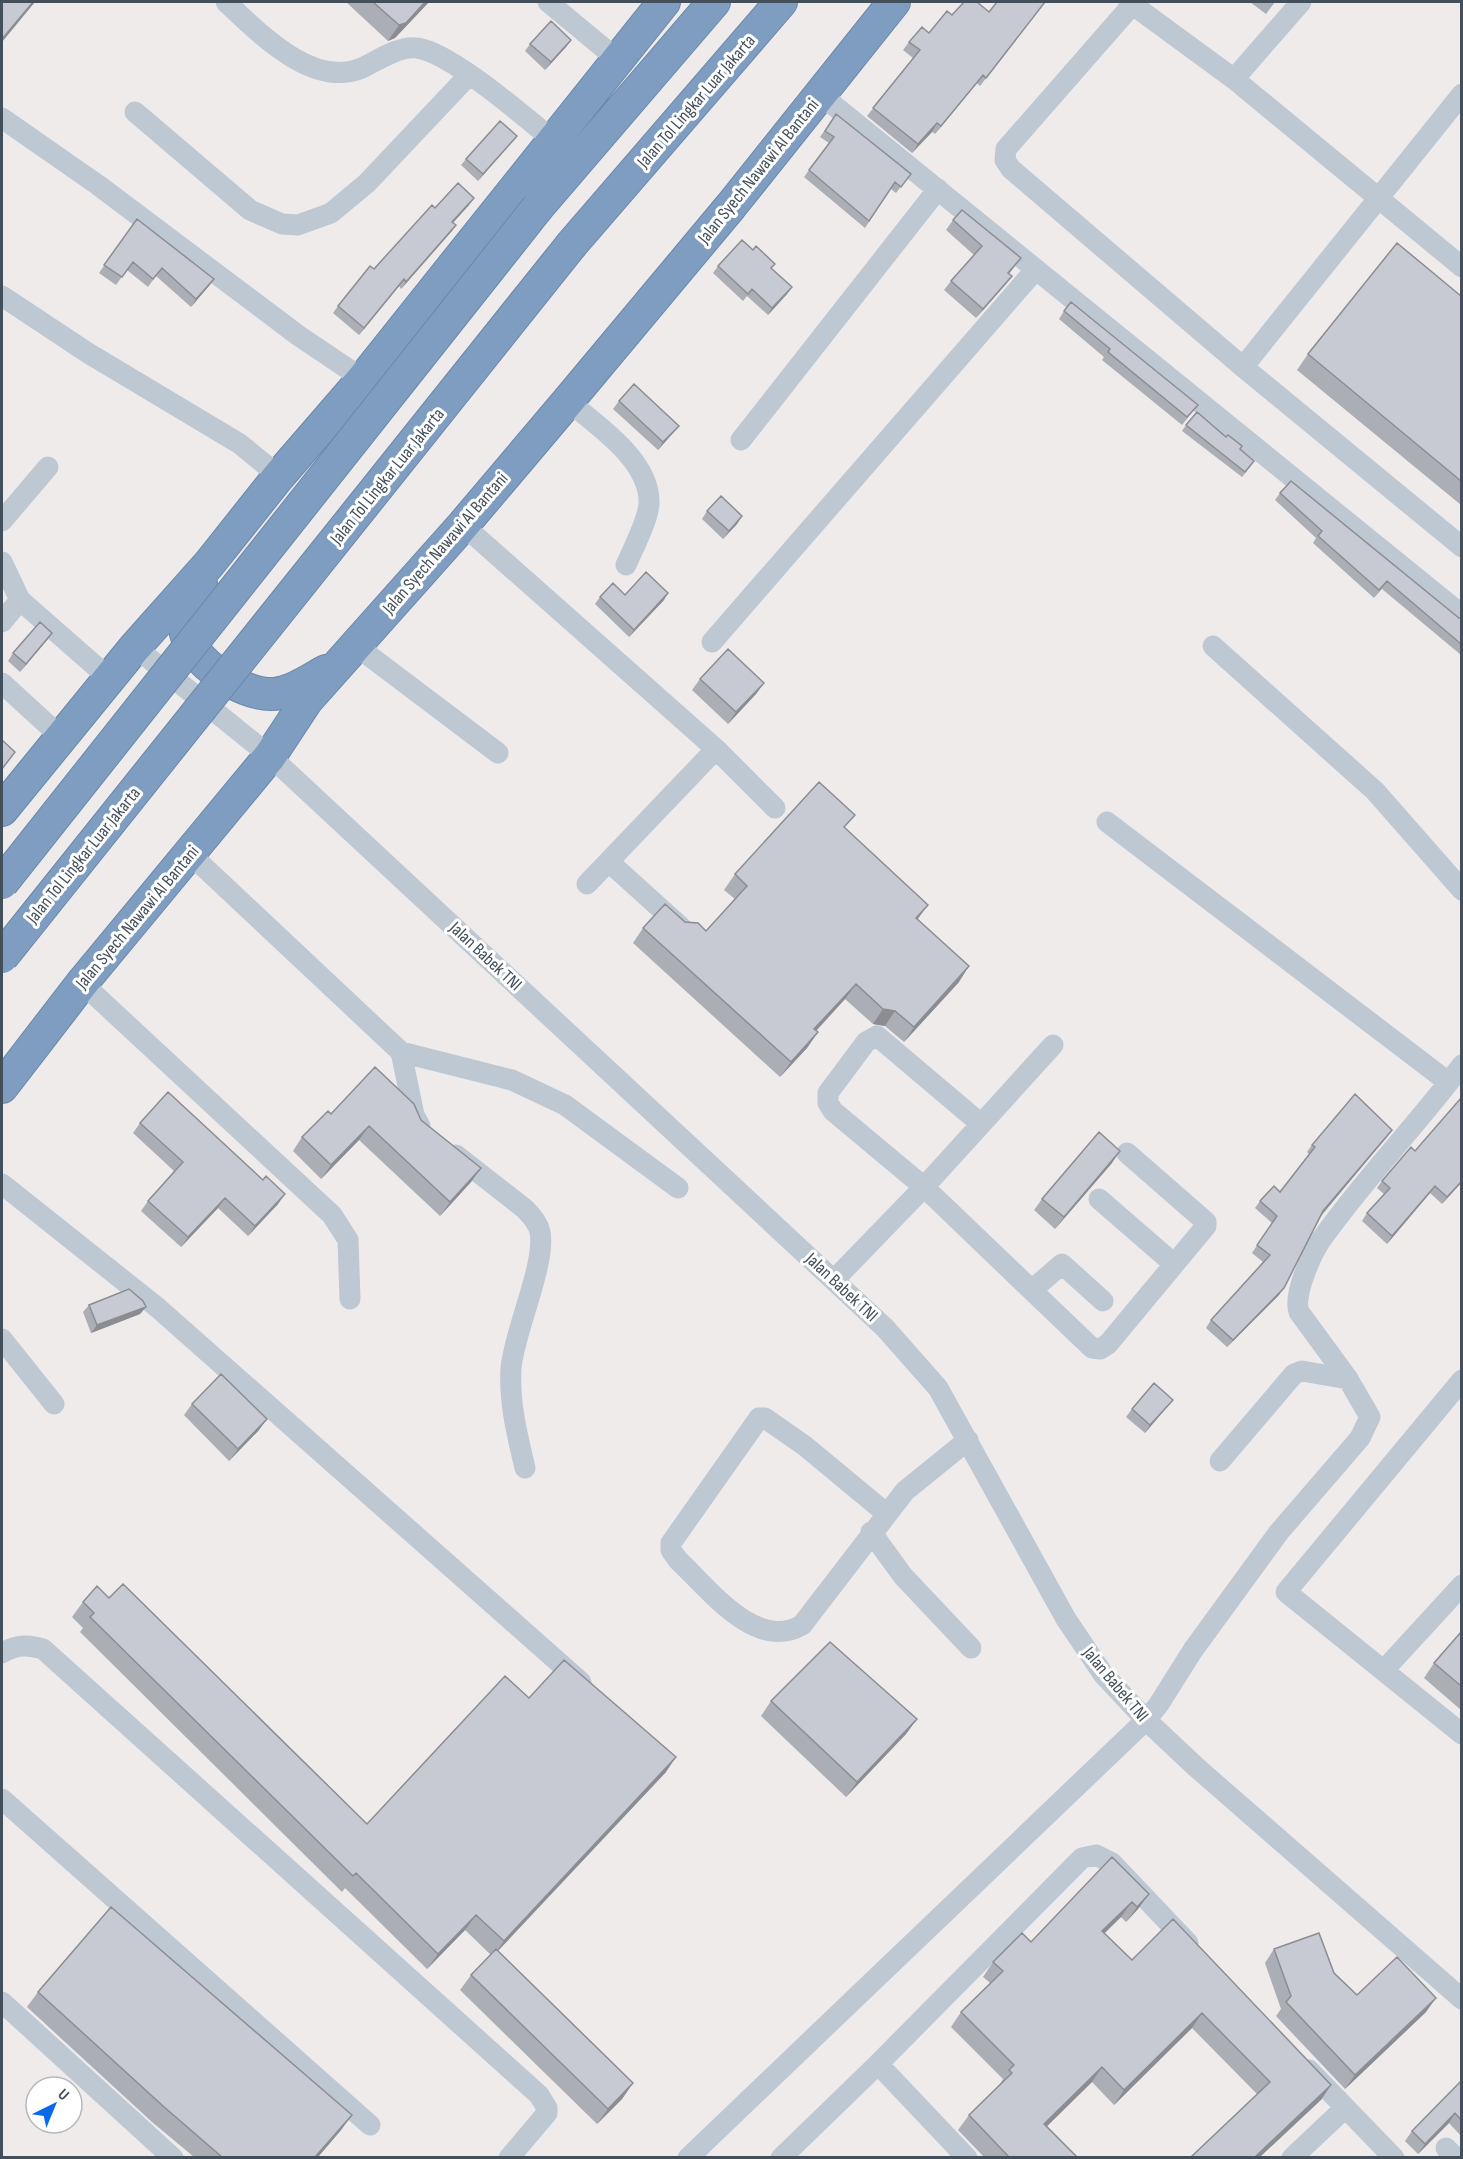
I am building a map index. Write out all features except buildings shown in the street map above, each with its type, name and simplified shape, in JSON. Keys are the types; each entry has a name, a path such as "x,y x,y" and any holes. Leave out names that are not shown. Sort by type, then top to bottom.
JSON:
{"highway":[{"path":"2,883 538,207 714,2"},
{"name":"Jalan Tol Lingkar Luar Jakarta","path":"2,957 573,244 781,2"},
{"name":"Jalan Syech Nawawi Al Bantani","path":"2,1088 82,983 270,756 307,700 463,525 568,401 821,95 894,2"},
{"path":"2,810 135,647 210,564 279,476 363,379 618,60 655,4"},
{"path":"210,564 186,620 185,628 189,642 214,671 243,689 264,694 279,694 297,687 346,655"}],"street":[{"path":"226,2 261,34 313,68 332,74 358,70 402,50 417,47 468,75 552,140"},
{"path":"548,2 618,60"},
{"path":"1233,79 1301,2"},
{"path":"1461,267 1233,79 1131,3 1006,149 1005,160 1011,170 1461,547"},
{"path":"135,112 250,210 282,224 298,225 331,213 367,183 468,75"},
{"path":"1244,367 1461,93"},
{"path":"821,95 1461,615"},
{"path":"2,118 98,185 299,336 363,379"},
{"path":"741,440 938,189"},
{"path":"712,642 1036,269"},
{"path":"2,296 88,353 240,444 279,476"},
{"path":"568,401 636,462 648,482 649,506 626,565"},
{"path":"2,521 48,466"},
{"path":"463,525 716,749 775,808"},
{"path":"2,562 20,600 110,678"},
{"path":"2,622 20,600"},
{"path":"1213,646 1375,791 1461,890"},
{"name":"Jalan Babek TNI","path":"135,647 270,756 885,1328 938,1388 1066,1619 1103,1674 1146,1720 1461,1999"},
{"path":"346,655 498,753"},
{"path":"2,683 62,738"},
{"path":"587,884 716,749"},
{"path":"1107,822 1448,1082"},
{"path":"189,853 401,1052 512,1080 565,1105 678,1188"},
{"path":"609,862 682,927"},
{"path":"82,983 332,1215 348,1240 350,1299"},
{"path":"981,1124 883,1038 877,1036 866,1042 828,1094 828,1103 833,1111 924,1187 1092,1348 1100,1349 1108,1344 1203,1230 1206,1222 1127,1153"},
{"path":"834,1280 924,1187 1053,1045"},
{"path":"401,1052 414,1115 419,1124 525,1209 533,1217 540,1232 537,1257 511,1365 511,1409 525,1468"},
{"path":"688,2157 1146,1720 1160,1704 1193,1650 1279,1532 1367,1428 1370,1417 1348,1379 1299,1312 1297,1305 1300,1287 1320,1242 1461,1065"},
{"path":"2,1184 158,1308 597,1696"},
{"path":"1099,1199 1174,1264"},
{"path":"1033,1289 1062,1264 1103,1301"},
{"path":"2,1339 54,1404"},
{"path":"1220,1461 1294,1374 1302,1371 1348,1379"},
{"path":"1461,1380 1286,1592 1461,1734"},
{"path":"886,1514 805,1446 765,1418 759,1418 671,1543 671,1550 678,1560 747,1624 771,1632 790,1632 802,1625 871,1532 886,1514 905,1491 968,1440"},
{"path":"871,1532 903,1576 971,1648"},
{"path":"1384,1670 1461,1584"},
{"path":"2,1653 18,1646 43,1648 538,2095 547,2108 546,2113 509,2157"},
{"path":"2,1799 370,2125"},
{"path":"781,2157 878,2064 1082,1858 1090,1855 1103,1857 1112,1863 1200,1956"},
{"path":"2,2002 173,2157"},
{"path":"1297,2057 1395,2157"},
{"path":"878,2064 967,2157"},
{"path":"1292,2157 1345,2108"}]}
